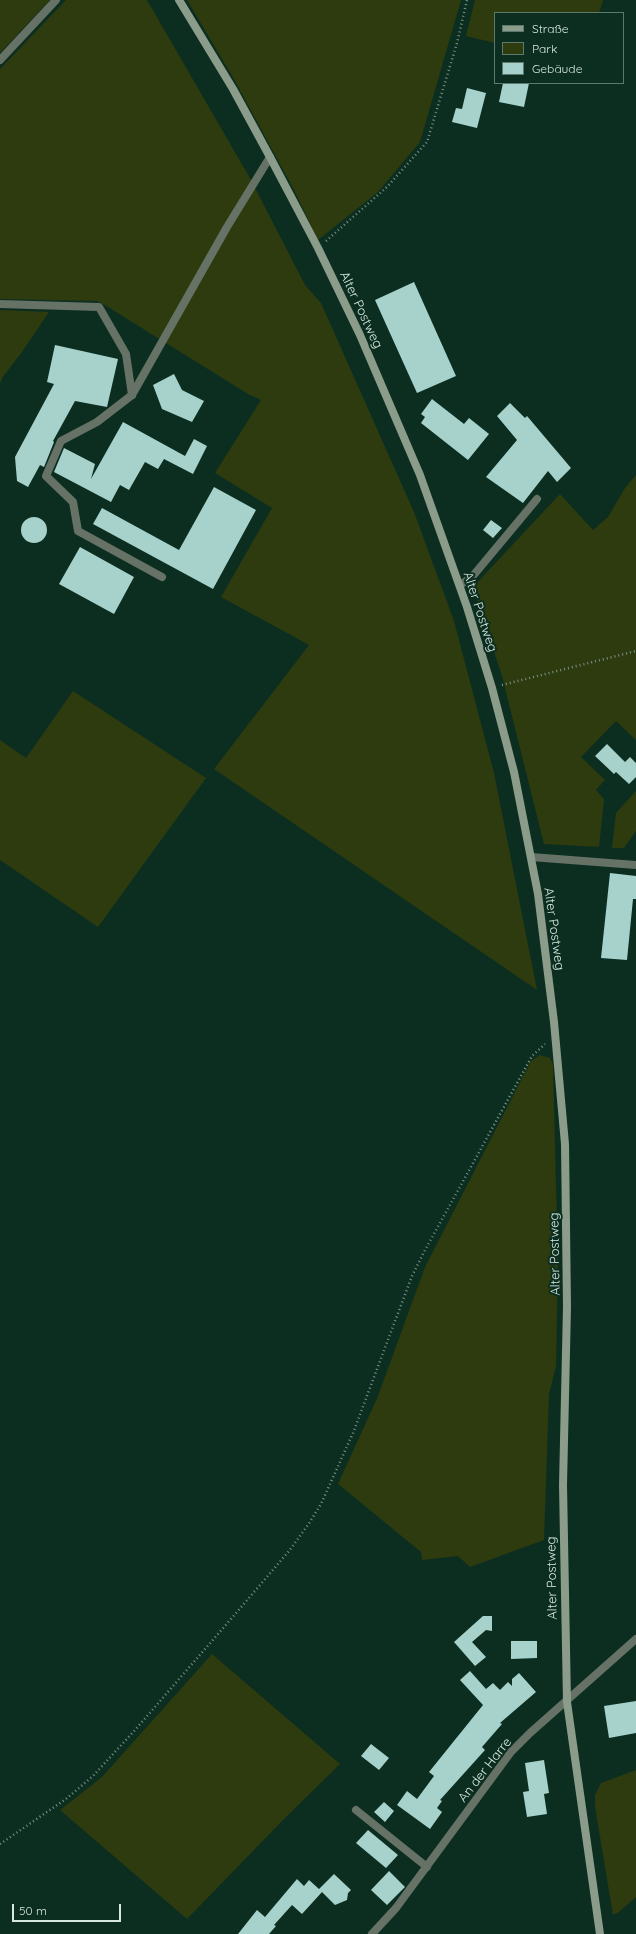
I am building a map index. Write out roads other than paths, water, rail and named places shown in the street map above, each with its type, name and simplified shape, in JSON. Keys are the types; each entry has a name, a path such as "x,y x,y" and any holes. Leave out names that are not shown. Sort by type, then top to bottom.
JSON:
{"main road":[{"name":"Alter Postweg","path":"179,0 233,89 270,157 318,248 360,335 417,468 460,586 492,688 514,772 538,894 556,1037 565,1144 568,1307 563,1484 567,1702 600,1934"}],"street":[{"path":"0,60 56,0"},
{"path":"162,577 78,530 73,502 46,476 61,441 97,422 132,395 227,227 270,157"},
{"path":"0,304 99,307 126,354 132,395"},
{"path":"460,586 472,577 538,499"},
{"path":"531,857 636,865"},
{"name":"An der Harre","path":"372,1934 396,1908 511,1752 530,1733 567,1702 636,1639"},
{"path":"356,1810 427,1867"}]}
